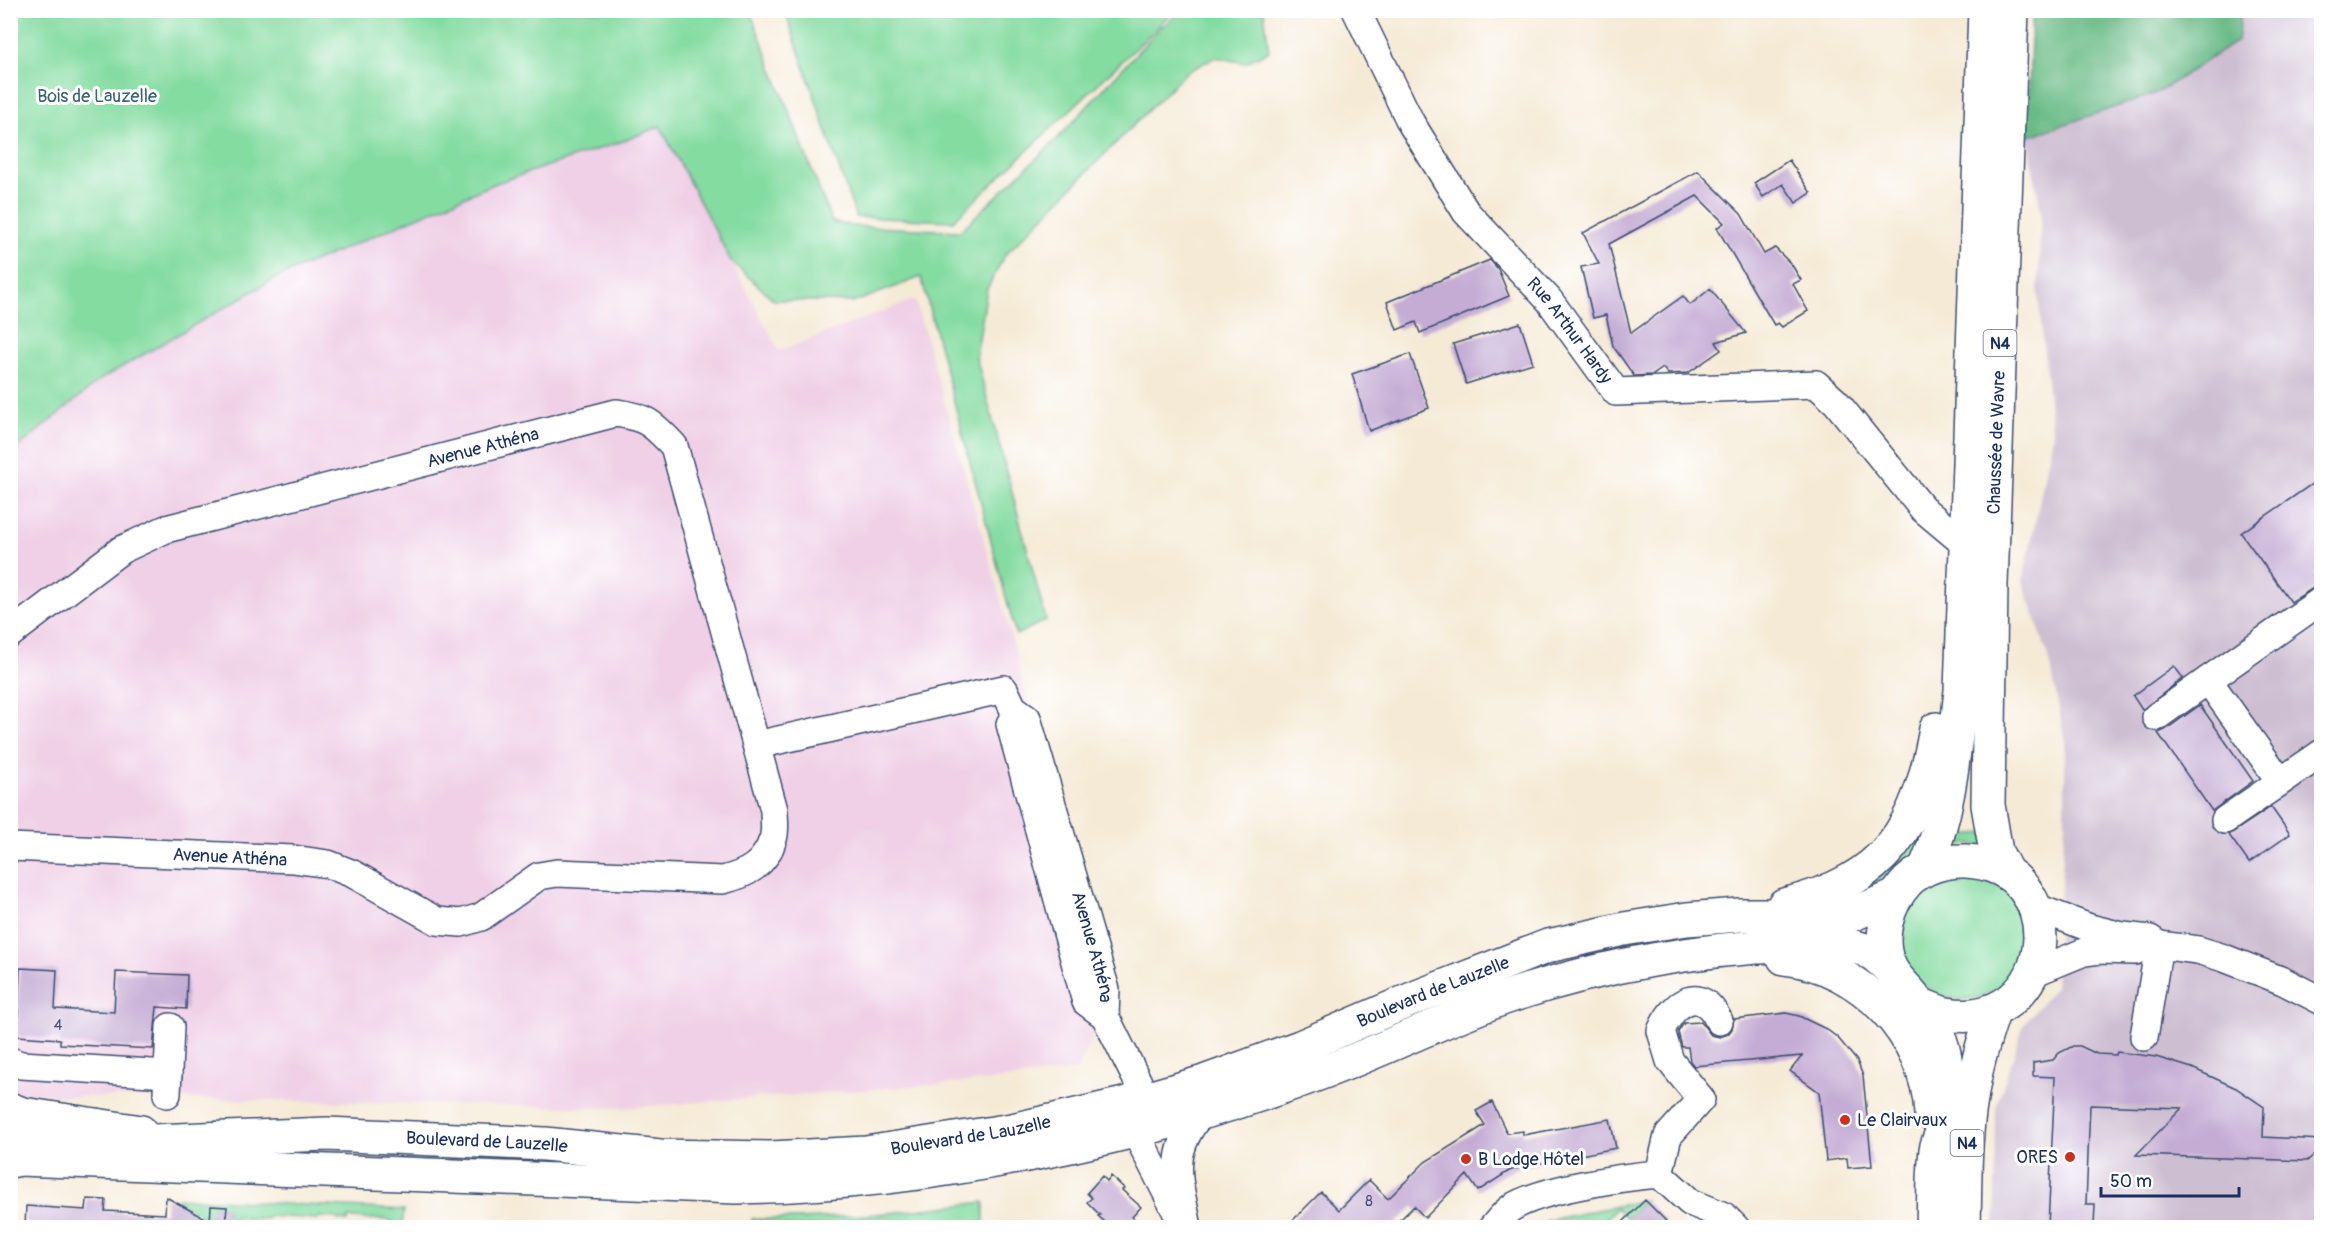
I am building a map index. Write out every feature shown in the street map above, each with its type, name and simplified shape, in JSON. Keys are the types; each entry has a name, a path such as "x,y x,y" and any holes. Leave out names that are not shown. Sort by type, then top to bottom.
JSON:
{"main road":[{"name":"Chaussée de Wavre","path":"1925,869 1940,830 1961,691 1985,10"},
{"name":"Chaussée de Wavre","path":"2007,873 1996,852 1988,805 1991,584 2012,10"},
{"path":"1739,915 1805,900 1840,886 1868,869 1886,852 1906,825 1920,798 1928,771 1944,681 1951,588 1966,551"},
{"name":"Chaussée de Wavre","path":"1922,1005 1945,1014 1970,1016 1994,1010 2017,995 2033,973 2040,952 2041,929 2035,907 2023,888 2007,873 1981,861 1962,860 1952,860 1925,869 1909,880 1896,896 1888,913 1884,932 1885,951 1891,970 1922,1005 1938,1034 1946,1066 1943,1130 1936,1148 1933,1227"},
{"name":"Boulevard de Lauzelle","path":"10,1161 20,1159 736,1187 870,1180 924,1174 973,1166 1146,1108 1460,979 1548,946 1624,929 1687,919 1739,915 1851,915 1896,896"},
{"name":"Boulevard de Lauzelle","path":"10,1130 72,1140 110,1142 171,1142 327,1134 511,1142 660,1156 771,1158 818,1156 929,1144 1146,1108 1202,1112 1330,1070 1514,994 1626,966 1712,952 1776,946 1844,946 1865,949 1891,970"},
{"path":"1712,952 1795,959 1822,966 1841,974 1875,999 1893,1017 1910,1042 1923,1072 1930,1093 1931,1129 1936,1148"},
{"name":"N4","path":"1964,1227 1966,1148 1971,1100 1979,1059 1994,1010"}],"street":[{"name":"Rue Arthur Hardy","path":"1356,10 1411,123 1466,212 1550,300 1616,392 1816,384 1836,402 1923,509 1966,551"},
{"name":"Avenue Athéna","path":"10,634 121,550 166,528 616,413 636,416 655,426 674,446 774,810 774,838 764,858 746,874 723,880 548,874 538,876 481,917 461,923 436,921 353,874 328,864 293,859 10,847"},
{"path":"2156,717 2322,600"},
{"path":"2208,680 2280,781"},
{"name":"Avenue Athéna","path":"757,745 1004,689 1013,708 1027,718 1106,990 1105,1016 1138,1082 1146,1108"},
{"path":"2225,820 2322,753"},
{"path":"2035,907 2090,928 2123,936 2150,939 2159,945 2198,950 2224,958 2283,981 2322,1001"},
{"path":"2033,973 2084,952 2150,951 2159,945"},
{"path":"2144,1037 2159,945"},
{"path":"1659,1174 1668,1136 1701,1099 1670,1061 1661,1031 1673,1009 1690,999 1710,1008 1719,1021"},
{"path":"10,1061 21,1065 167,1084 171,1027"},
{"path":"10,1106 23,1111 140,1129 182,1132 255,1128 283,1135"},
{"path":"1146,1108 1171,1203 1187,1227"},
{"path":"1187,1227 1180,1181 1179,1150 1202,1112"},
{"path":"1492,1227 1512,1208 1546,1193 1635,1176 1659,1174 1690,1202 1724,1216 1736,1227"}],"shaded area":[{"path":"2241,11 2321,11 2321,1227 1995,1228 1996,1108 2024,1024 2055,987 2065,821 2065,742 2051,665 2023,581 2053,436 2038,295 2041,212 2027,137 2157,93 2237,41"},
{"path":"606,24 779,351 915,299 1016,653 1095,1031 1077,1070 997,1080 621,1108 11,1095 11,274"}],"green space":[{"name":"Bois de Lauzelle","path":"11,10 750,11 832,222 853,226 960,231 1059,137 1158,30 1181,11 1264,11 1269,51 1245,63 1215,57 1185,73 1005,255 987,289 976,357 1046,620 1016,635 921,277 855,302 774,300 731,261 660,126 626,140 496,183 274,279 101,379 11,453"},
{"path":"785,10 1172,11 1158,27 953,221 856,217"},
{"path":"2032,10 2241,11 2237,41 2157,93 2027,137"},
{"path":"1984,833 1987,847 1965,844 1947,846 1949,836"},
{"path":"1918,836 1926,837 1919,851 1882,891 1850,902 1887,872"},
{"path":"1975,872 2012,894 2026,933 2015,973 2000,987 1981,997 1960,1000 1939,995 1921,985 1907,970 1899,950 1902,909 1932,877"},
{"path":"178,1198 404,1210 402,1227 390,1227 390,1220 226,1217 227,1207 212,1206 211,1216 186,1215 186,1208 178,1203"},
{"path":"1645,1200 1627,1218 1616,1208 1607,1218 1616,1227 1533,1227 1549,1220"},
{"path":"984,1202 984,1227 752,1227 752,1219 839,1217"}],"building":[{"path":"1789,160 1811,193 1796,203 1783,184 1763,197 1754,183"},
{"path":"1698,171 1741,214 1764,254 1775,248 1792,265 1801,280 1793,284 1808,311 1782,327 1778,323 1774,325 1717,228 1724,223 1697,196 1609,244 1631,333 1683,296 1690,305 1710,289 1746,333 1716,342 1721,350 1688,373 1668,374 1663,368 1653,375 1634,376 1613,346 1606,315 1593,318 1581,267 1599,264 1583,233"},
{"path":"1490,260 1498,269 1509,296 1420,333 1416,322 1397,330 1387,302"},
{"path":"1520,323 1533,363 1466,384 1453,344"},
{"path":"1410,354 1429,408 1369,431 1352,374"},
{"path":"2322,477 2322,569 2313,575 2320,584 2291,602 2241,533"},
{"path":"2174,666 2183,678 2142,710 2133,696"},
{"path":"2200,705 2253,781 2212,811 2158,733"},
{"path":"2271,807 2290,834 2249,863 2229,835"},
{"path":"20,968 57,970 55,1009 114,1012 116,972 187,975 186,1009 157,1007 153,1049 60,1044 60,1039 17,1036"},
{"name":"Le Clairvaux","path":"1786,1013 1799,1016 1826,1029 1838,1038 1857,1061 1863,1076 1872,1166 1848,1168 1847,1158 1826,1161 1819,1092 1790,1071 1802,1056 1694,1066 1690,1061 1688,1047 1682,1047 1678,1032 1684,1023 1701,1022 1711,1035 1720,1037 1728,1034 1732,1029 1734,1019"},
{"name":"ORES","path":"2073,1046 2080,1046 2097,1054 2116,1055 2117,1052 2156,1057 2192,1068 2236,1088 2264,1107 2263,1137 2322,1140 2322,1148 2307,1161 2136,1155 2182,1108 2090,1105 2086,1204 2095,1204 2094,1227 2048,1227 2055,1077 2033,1076 2033,1063 2053,1060 2059,1053"},
{"path":"1492,1102 1507,1133 1523,1131 1523,1135 1610,1119 1616,1148 1521,1167 1509,1171 1478,1191 1467,1175 1425,1218 1414,1206 1393,1227 1286,1227 1321,1192 1339,1210 1369,1180 1388,1199 1425,1162 1485,1125 1476,1111"},
{"path":"1102,1176 1107,1181 1111,1176 1124,1188 1122,1190 1141,1207 1132,1217 1144,1227 1111,1227 1098,1216 1100,1215 1087,1202 1092,1198 1087,1193"},
{"path":"166,1197 210,1221 211,1206 227,1207 225,1227 25,1226 26,1206 86,1210 87,1199 106,1200 105,1211 165,1214"},
{"path":"1645,1200 1666,1221 1660,1227 1618,1227"}],"place":[{"name":"Le Clairvaux","path":"1845,1120"},
{"name":"ORES","path":"2070,1157"},
{"name":"B Lodge Hôtel","path":"1466,1159"}]}
